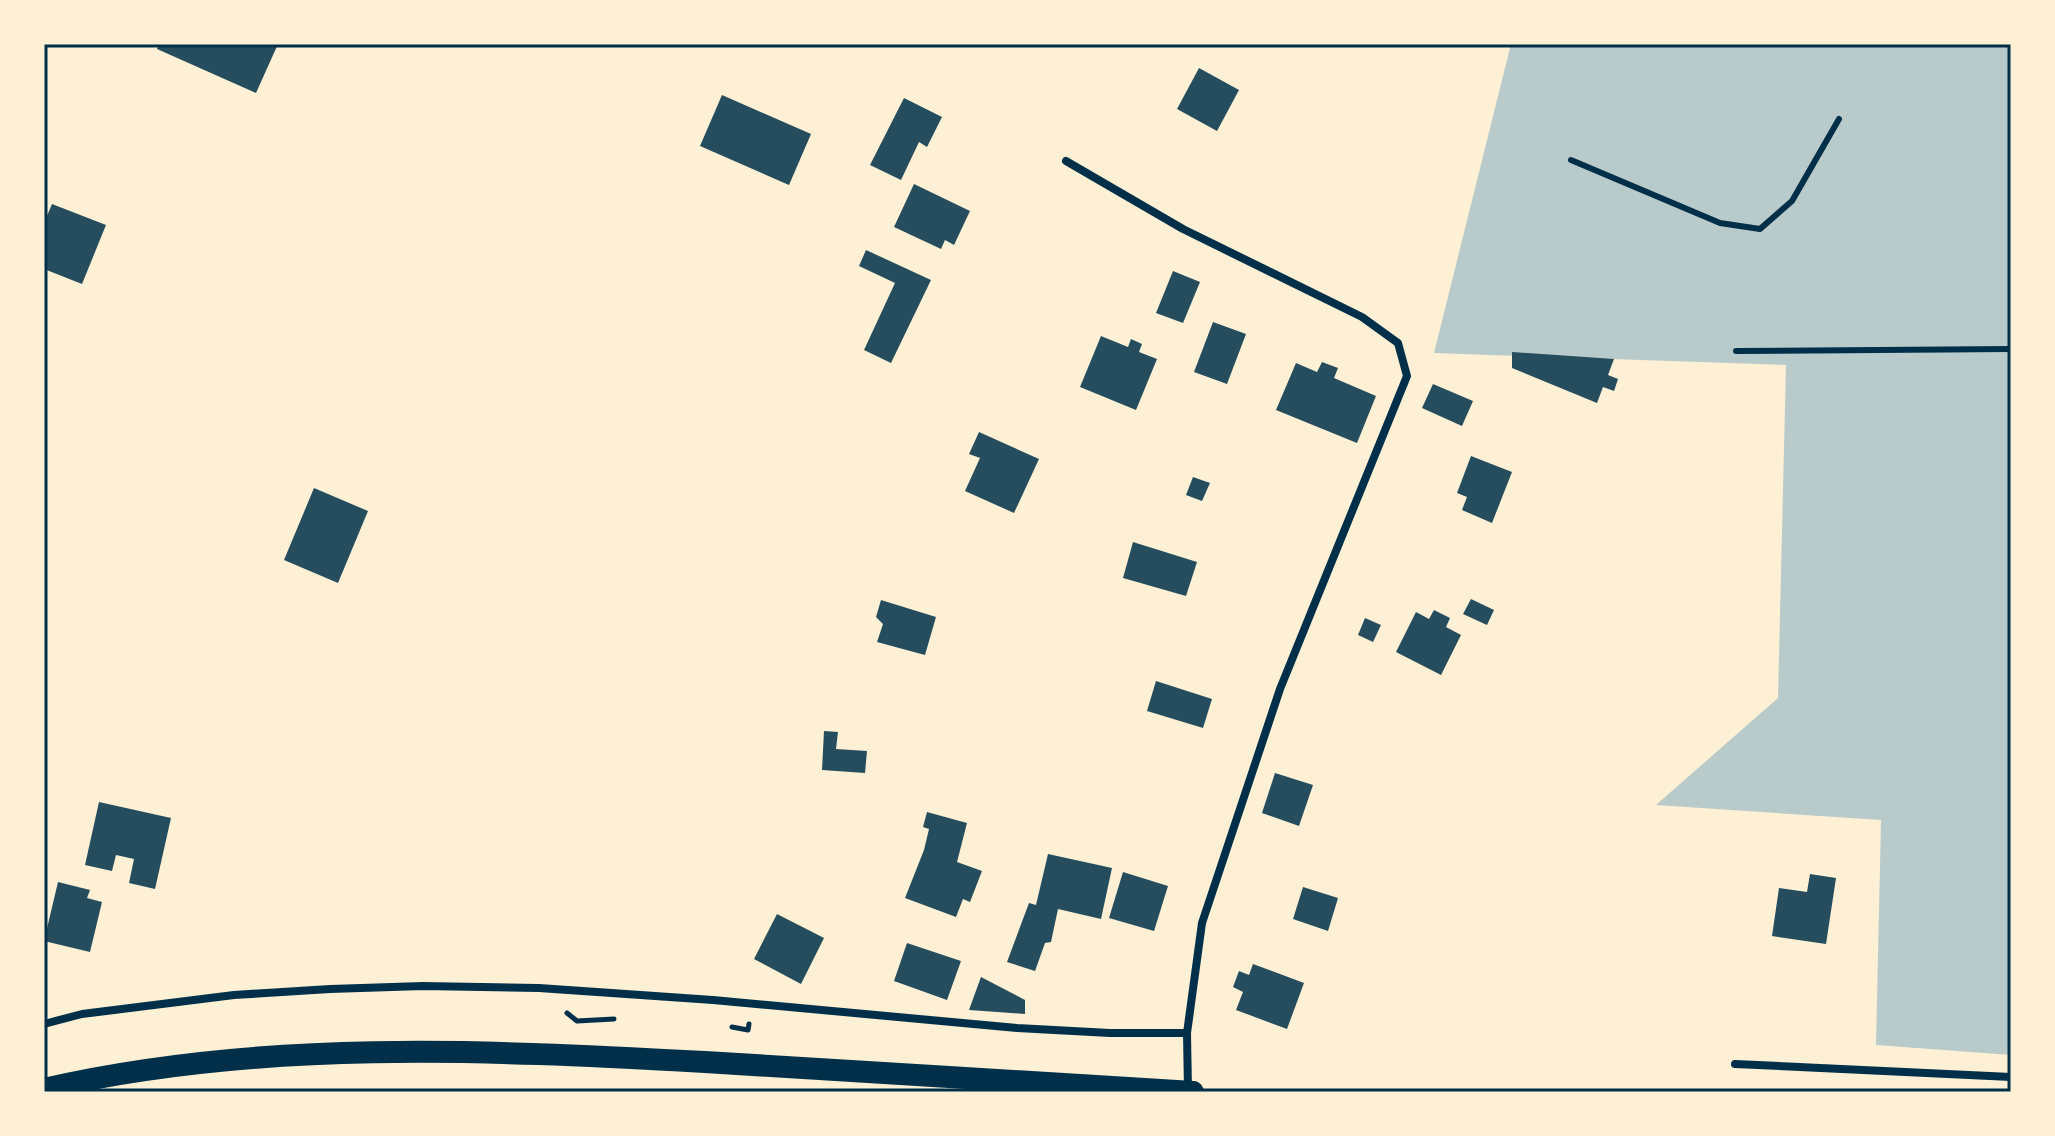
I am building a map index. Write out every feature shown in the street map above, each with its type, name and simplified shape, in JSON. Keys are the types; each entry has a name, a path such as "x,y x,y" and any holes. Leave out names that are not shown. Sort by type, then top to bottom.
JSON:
{"highway":[{"path":"44,1089 124,1072 221,1059 328,1052 427,1051 635,1058 1190,1092"}],"street":[{"path":"1066,161 1183,229 1362,317 1398,343 1407,376 1280,689 1202,923 1187,1033 1190,1092"},
{"path":"44,1024 82,1014 234,995 423,986 539,988 713,1000 1033,1029 1187,1033"},
{"path":"1735,1064 2011,1077"}],"lane":[{"path":"1571,160 1720,223 1760,229 1792,201 1839,119"},
{"path":"1736,351 2011,349"}],"shaded area":[{"path":"1511,44 2011,44 2011,1055 1876,1045 1881,820 1656,805 1778,698 1786,365 1434,353"}],"building":[{"path":"159,44 278,44 256,93 157,49"},
{"path":"1199,68 1239,90 1217,131 1177,109"},
{"path":"722,95 811,134 789,185 700,146"},
{"path":"904,98 942,117 927,147 919,142 901,180 870,165"},
{"path":"914,184 970,211 954,245 945,240 941,249 894,227"},
{"path":"52,204 106,225 82,284 44,269 44,223"},
{"path":"866,250 931,280 891,363 864,350 895,283 859,266"},
{"path":"1173,271 1200,282 1183,323 1156,313"},
{"path":"1213,322 1246,334 1227,384 1194,372"},
{"path":"1101,336 1128,347 1131,339 1142,344 1139,352 1157,359 1136,410 1080,387"},
{"path":"1512,352 1614,359 1608,375 1618,379 1614,391 1603,387 1597,403 1512,368"},
{"path":"1322,362 1338,368 1334,378 1376,396 1357,443 1276,410 1296,363 1317,372"},
{"path":"1433,384 1473,401 1462,426 1422,408"},
{"path":"979,432 1039,459 1014,513 965,491 980,458 969,454"},
{"path":"1471,456 1512,472 1492,523 1462,510 1467,497 1457,493"},
{"path":"1193,477 1210,483 1202,501 1186,495"},
{"path":"314,488 368,511 338,583 284,560"},
{"path":"1133,542 1197,562 1186,596 1123,578"},
{"path":"1471,599 1494,610 1487,625 1463,614"},
{"path":"881,600 936,617 925,655 877,642 883,624 876,617"},
{"path":"1434,610 1450,618 1446,627 1461,635 1441,675 1396,652 1416,612 1429,619"},
{"path":"1365,618 1381,625 1373,642 1358,635"},
{"path":"1156,681 1212,699 1203,728 1147,711"},
{"path":"824,731 838,732 836,749 867,751 865,773 822,770"},
{"path":"1275,773 1313,785 1299,826 1262,813"},
{"path":"99,802 171,818 155,889 129,883 134,859 116,855 112,871 85,865"},
{"path":"927,812 967,823 957,862 982,871 970,902 963,899 956,917 905,898 924,850 929,829 923,827"},
{"path":"1048,854 1112,868 1101,919 1058,909 1051,942 1045,943 1035,971 1007,962 1029,903 1036,905"},
{"path":"1123,872 1168,886 1154,931 1109,918"},
{"path":"1810,874 1836,878 1826,944 1772,936 1779,888 1807,892"},
{"path":"58,882 90,890 87,898 102,902 90,952 44,941"},
{"path":"1303,887 1338,898 1328,931 1293,919"},
{"path":"777,914 824,938 801,984 754,959"},
{"path":"907,943 961,961 947,1000 894,981"},
{"path":"1253,964 1304,983 1287,1029 1236,1010 1243,992 1233,987 1239,971 1249,975"},
{"path":"981,977 1025,1000 1025,1014 969,1010"}]}
